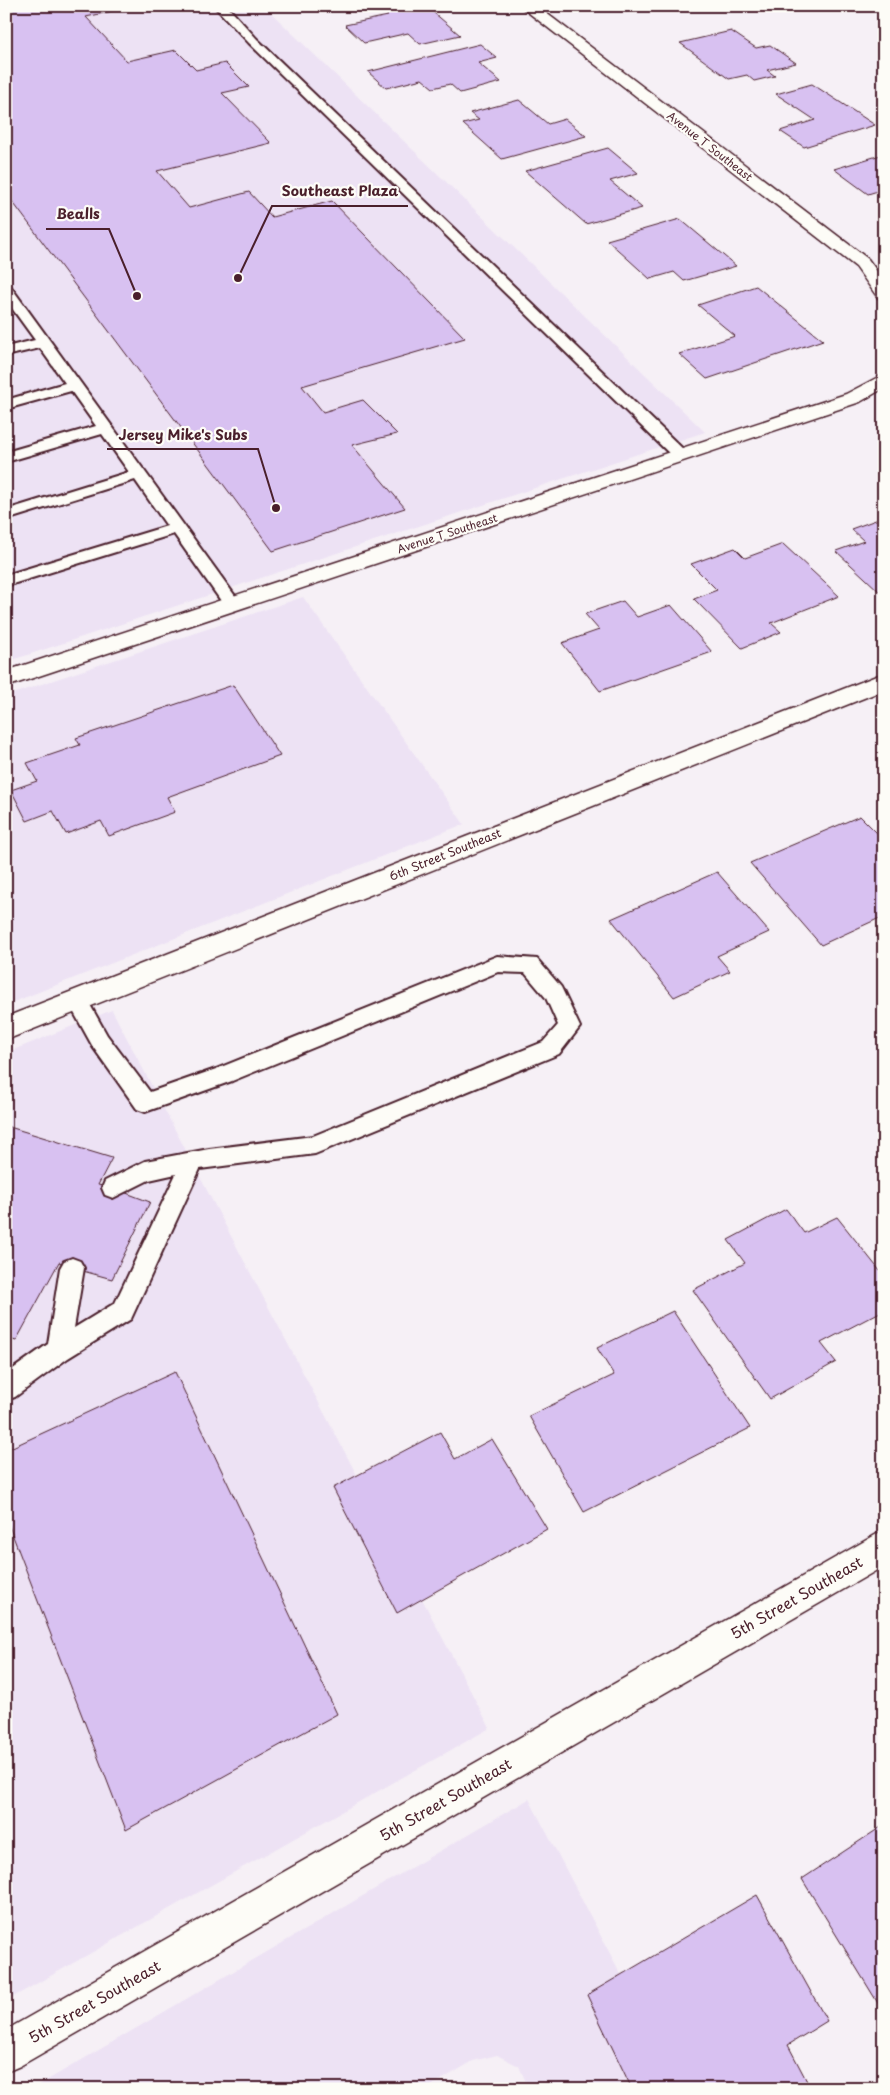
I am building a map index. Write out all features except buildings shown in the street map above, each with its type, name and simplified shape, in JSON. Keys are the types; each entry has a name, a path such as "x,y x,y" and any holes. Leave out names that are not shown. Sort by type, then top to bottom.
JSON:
{"street":[{"name":"Avenue T Southeast","path":"527,6 869,261 884,294"},
{"name":"Avenue T Southeast","path":"6,678 853,398 884,380"},
{"name":"6th Street Southeast","path":"6,1028 884,681"},
{"name":"5th Street Southeast","path":"6,2052 884,1547"}],"lane":[{"path":"220,6 253,41 680,455"},
{"path":"9,299 44,342 232,604"},
{"path":"6,352 44,342"},
{"path":"6,405 75,385"},
{"path":"6,457 106,428"},
{"path":"6,515 138,474"},
{"path":"6,581 177,528"},
{"path":"77,1000 100,1041 145,1103 224,1075 497,964 530,965 554,993 570,1028 550,1048 315,1145 192,1161 145,1171 113,1188"},
{"path":"6,1389 59,1350 123,1311 192,1161"},
{"path":"59,1350 72,1268"}],"shaded area":[{"path":"6,6 264,6 705,432 6,662"},
{"path":"303,597 464,824 6,1005 6,696"},
{"path":"112,1010 490,1728 6,2001 6,1053"},
{"path":"529,1799 681,2089 529,2089 519,2066 497,2055 473,2061 426,2089 32,2089"}],"place":[{"name":"Southeast Plaza","path":"238,278"},
{"name":"Bealls","path":"137,296"},
{"name":"Jersey Mike's Subs","path":"276,508"}]}
